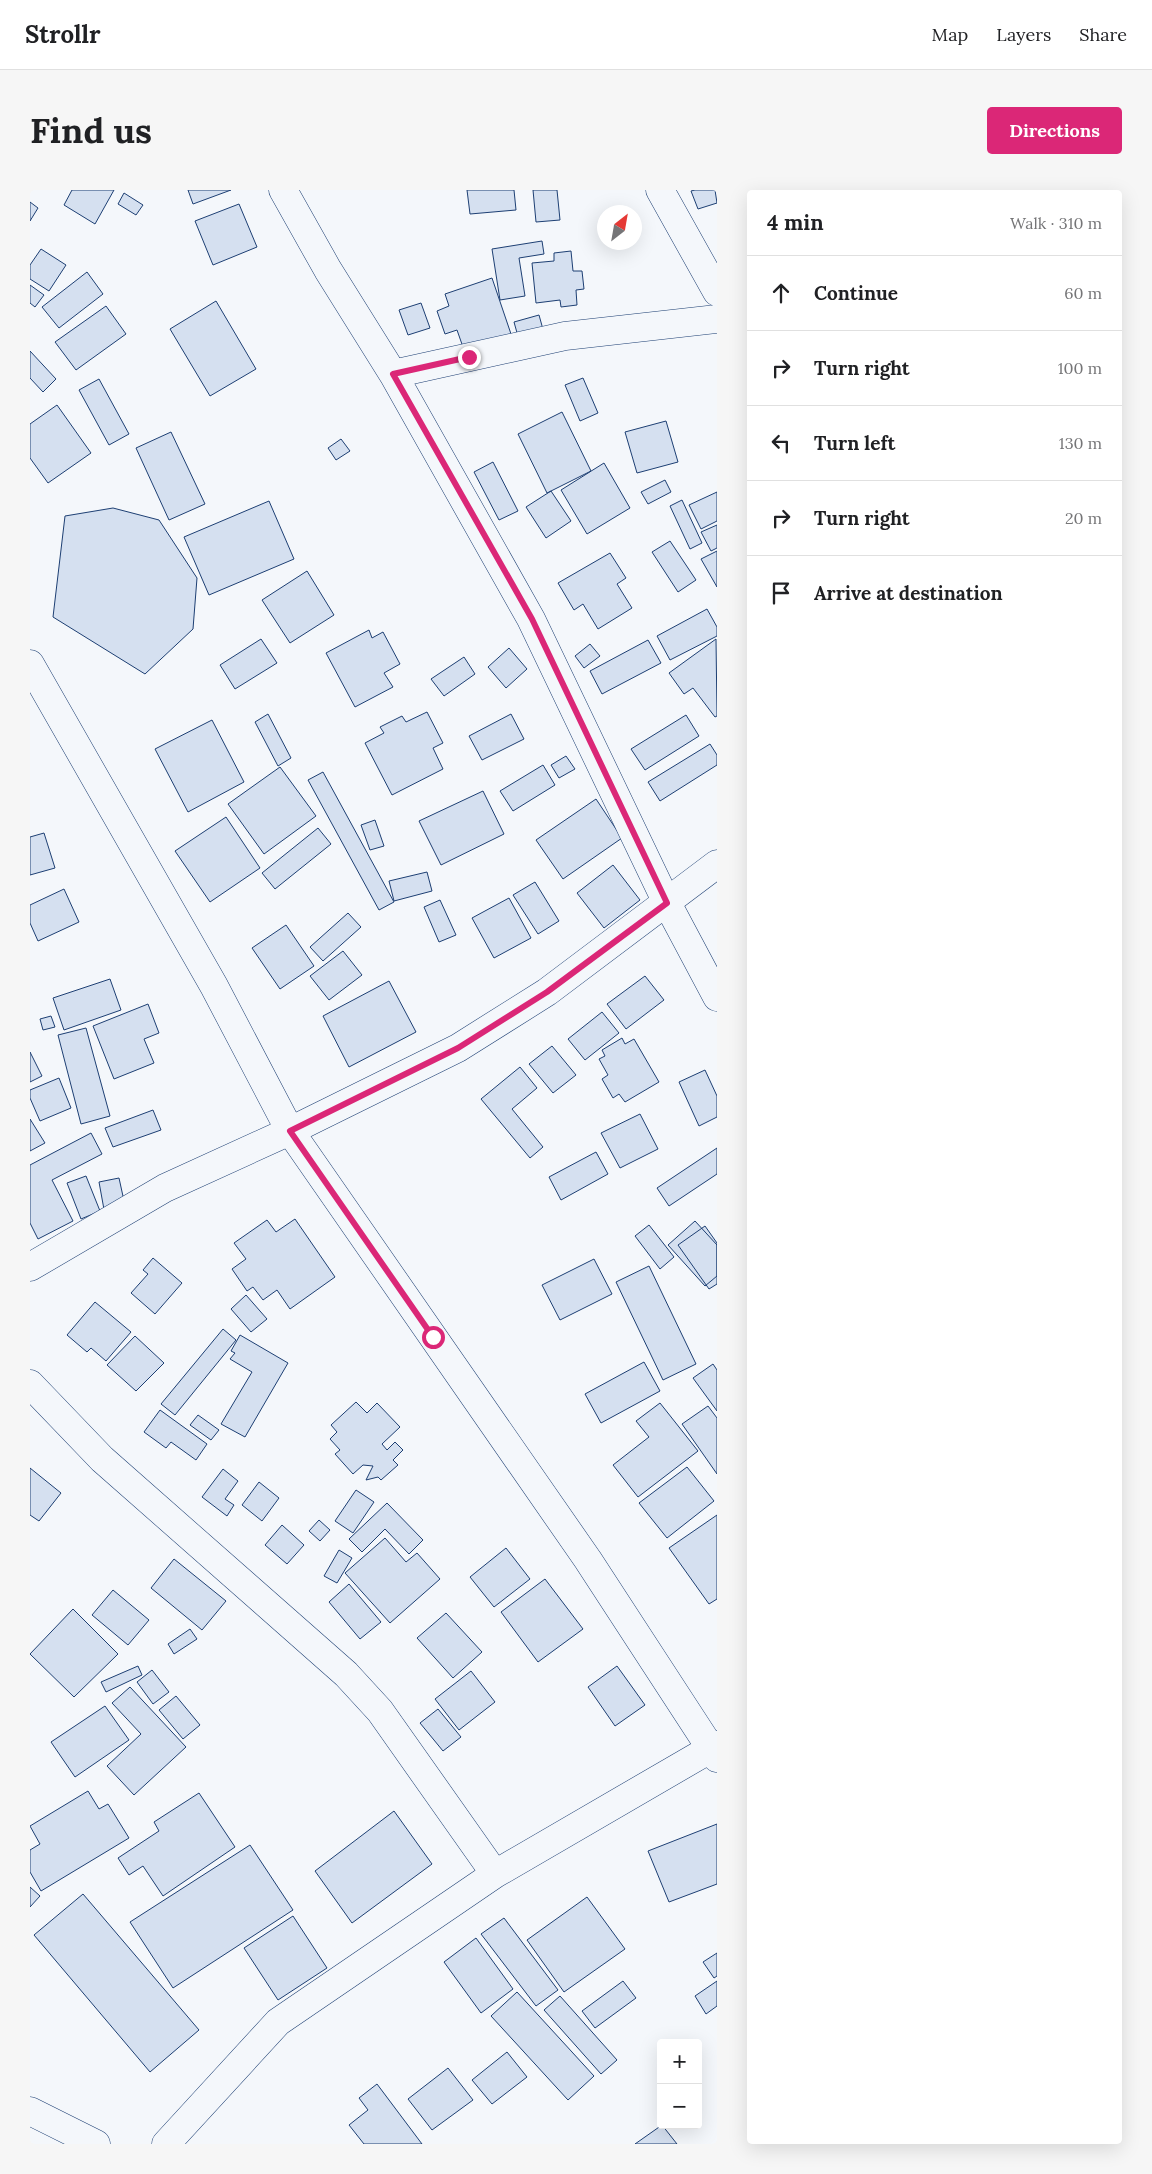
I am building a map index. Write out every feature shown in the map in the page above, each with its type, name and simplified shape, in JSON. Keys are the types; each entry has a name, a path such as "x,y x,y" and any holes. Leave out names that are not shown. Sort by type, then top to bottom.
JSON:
{"street":[{"path":"283,190 328,270 393,374 532,619 667,903 717,996"},
{"path":"660,190 717,292"},
{"path":"393,374 565,336 717,319"},
{"path":"30,664 214,986 290,1131 588,1560 715,1750 495,1874 278,2022 166,2144"},
{"path":"30,1267 165,1188 290,1131 458,1048 547,992 717,864"},
{"path":"30,1384 102,1459 346,1674 380,1712 495,1874"},
{"path":"30,2111 96,2144"}],"building":[{"path":"72,190 114,190 95,224 64,205"},
{"path":"188,190 231,190 193,204"},
{"path":"467,190 514,190 516,210 470,214"},
{"path":"533,190 557,190 560,220 536,222"},
{"path":"715,190 717,203 698,209 691,191"},
{"path":"124,193 143,205 136,215 118,204"},
{"path":"30,202 38,208 30,221"},
{"path":"239,204 257,247 213,265 195,221"},
{"path":"542,241 544,254 519,258 525,296 500,300 492,249"},
{"path":"41,249 66,265 49,291 30,279 30,265"},
{"path":"571,251 573,271 582,271 584,289 576,290 577,305 561,307 560,300 536,303 532,263 554,261 554,253"},
{"path":"87,272 103,294 59,328 42,307"},
{"path":"492,278 511,334 464,350 457,330 445,334 437,311 449,306 445,294"},
{"path":"30,285 44,295 35,307 30,303"},
{"path":"216,301 256,369 210,396 170,329"},
{"path":"421,303 430,328 408,335 399,310"},
{"path":"106,306 126,334 76,370 55,342"},
{"path":"539,315 544,333 519,340 514,322"},
{"path":"30,351 56,379 43,392 30,378"},
{"path":"583,378 598,413 580,421 565,385"},
{"path":"99,379 129,434 109,445 79,390"},
{"path":"57,405 91,453 48,483 30,458 30,424"},
{"path":"562,412 591,471 547,493 518,434"},
{"path":"666,421 678,462 637,473 625,432"},
{"path":"171,432 205,504 169,520 136,448"},
{"path":"341,439 350,451 336,460 328,448"},
{"path":"493,462 518,511 499,520 474,472"},
{"path":"604,463 630,508 587,534 561,490"},
{"path":"665,480 671,492 648,504 641,492"},
{"path":"551,491 571,521 546,538 526,507"},
{"path":"717,492 717,521 701,529 689,505"},
{"path":"682,500 702,543 690,549 670,506"},
{"path":"269,501 294,559 209,595 184,537"},
{"path":"113,508 159,520 197,578 193,629 145,674 53,617 65,516"},
{"path":"717,525 717,548 711,551 701,532"},
{"path":"670,541 696,580 678,592 652,552"},
{"path":"717,551 717,587 701,559"},
{"path":"610,553 626,578 617,584 632,608 598,629 583,604 574,610 558,583"},
{"path":"307,571 334,615 290,643 262,600"},
{"path":"707,609 717,627 717,636 670,660 657,636"},
{"path":"369,630 372,638 383,632 400,664 384,673 393,687 355,707 326,653"},
{"path":"261,639 277,663 235,689 220,665"},
{"path":"716,639 717,716 715,717 693,688 684,694 669,673"},
{"path":"648,640 661,663 602,694 590,671"},
{"path":"590,644 600,656 584,668 575,656"},
{"path":"509,648 527,669 506,688 488,667"},
{"path":"464,657 475,674 444,696 431,679"},
{"path":"427,712 443,743 433,748 443,769 392,795 365,743 384,733 380,727 402,716 406,722"},
{"path":"268,714 291,758 278,766 255,722"},
{"path":"511,714 524,739 482,760 469,736"},
{"path":"686,715 699,736 645,770 631,749"},
{"path":"212,720 244,782 188,812 155,749"},
{"path":"710,744 717,755 717,765 660,801 648,782"},
{"path":"566,756 575,769 559,778 551,765"},
{"path":"543,765 555,785 513,811 500,791"},
{"path":"280,767 316,816 264,854 228,804"},
{"path":"323,772 394,902 379,910 308,780"},
{"path":"483,791 504,834 441,865 419,821"},
{"path":"596,799 622,838 563,879 536,840"},
{"path":"226,817 260,868 210,902 175,851"},
{"path":"375,820 384,846 370,850 361,825"},
{"path":"318,828 331,844 275,889 262,873"},
{"path":"44,833 55,868 30,875 30,837"},
{"path":"613,865 640,900 604,928 577,893"},
{"path":"427,872 432,891 394,901 389,881"},
{"path":"535,882 559,921 538,934 513,895"},
{"path":"64,889 79,922 38,941 30,923 30,905"},
{"path":"509,898 531,938 494,958 472,918"},
{"path":"440,900 456,935 439,942 424,907"},
{"path":"348,913 361,927 323,961 310,947"},
{"path":"286,925 314,966 280,989 252,948"},
{"path":"343,951 362,975 329,1000 310,976"},
{"path":"645,976 664,1000 626,1029 607,1004"},
{"path":"110,979 121,1010 64,1030 53,998"},
{"path":"389,981 416,1032 349,1067 323,1016"},
{"path":"148,1004 159,1033 144,1039 154,1063 114,1079 93,1026"},
{"path":"602,1012 619,1033 585,1060 568,1039"},
{"path":"51,1016 55,1027 43,1030 40,1019"},
{"path":"86,1028 110,1116 81,1124 58,1035"},
{"path":"622,1038 625,1044 634,1039 659,1082 625,1102 619,1094 613,1098 602,1079 608,1075 599,1059 605,1056 602,1050"},
{"path":"552,1046 576,1075 553,1093 529,1064"},
{"path":"30,1052 42,1076 30,1082"},
{"path":"520,1067 537,1088 512,1109 543,1147 530,1158 481,1099"},
{"path":"705,1070 717,1096 717,1117 699,1126 679,1082"},
{"path":"59,1078 71,1108 40,1121 30,1098 30,1090"},
{"path":"153,1110 161,1130 113,1147 105,1128"},
{"path":"640,1114 658,1149 620,1168 601,1133"},
{"path":"30,1119 45,1143 30,1151"},
{"path":"91,1133 102,1154 52,1180 73,1221 38,1239 30,1223 30,1165"},
{"path":"717,1148 717,1174 669,1206 657,1188"},
{"path":"596,1152 608,1174 561,1200 549,1177"},
{"path":"86,1176 100,1211 81,1219 67,1183"},
{"path":"119,1178 126,1210 105,1215 99,1182"},
{"path":"295,1219 335,1277 290,1309 277,1290 263,1300 253,1287 247,1291 232,1269 246,1259 234,1243 267,1220 276,1232"},
{"path":"695,1221 717,1245 717,1276 705,1286 668,1245"},
{"path":"649,1225 674,1257 660,1269 635,1236"},
{"path":"705,1226 717,1243 717,1284 709,1289 678,1245"},
{"path":"153,1258 182,1283 155,1314 131,1293 148,1274 143,1270"},
{"path":"594,1259 612,1294 560,1320 542,1285"},
{"path":"649,1266 696,1364 663,1380 616,1282"},
{"path":"246,1295 267,1319 251,1332 231,1309"},
{"path":"95,1302 131,1332 106,1361 91,1348 87,1352 67,1335"},
{"path":"223,1329 236,1340 175,1415 161,1404"},
{"path":"240,1335 288,1363 245,1437 221,1424 252,1372 230,1359 235,1353 231,1351"},
{"path":"135,1336 164,1363 136,1391 107,1365"},
{"path":"644,1362 660,1391 601,1423 585,1394"},
{"path":"713,1364 717,1370 717,1411 693,1378"},
{"path":"356,1402 367,1413 377,1403 400,1427 382,1444 387,1450 395,1442 403,1450 393,1460 398,1465 381,1480 378,1477 366,1480 373,1466 363,1465 353,1474 335,1454 340,1450 330,1439 337,1432 331,1425"},
{"path":"660,1403 698,1451 638,1497 613,1465 649,1437 636,1421"},
{"path":"708,1406 717,1418 717,1474 682,1424"},
{"path":"160,1410 207,1444 196,1460 171,1442 166,1448 144,1432"},
{"path":"198,1415 219,1430 211,1440 190,1425"},
{"path":"687,1467 714,1501 667,1538 639,1503"},
{"path":"30,1468 61,1493 39,1521 30,1515"},
{"path":"223,1469 238,1481 225,1499 234,1505 227,1516 202,1497"},
{"path":"259,1482 279,1498 262,1521 242,1505"},
{"path":"356,1490 374,1502 353,1533 335,1521"},
{"path":"387,1503 423,1540 409,1554 385,1529 362,1552 349,1539"},
{"path":"717,1515 717,1599 709,1604 669,1548"},
{"path":"319,1520 330,1530 320,1541 309,1531"},
{"path":"282,1525 304,1545 287,1564 265,1545"},
{"path":"385,1538 406,1562 417,1553 440,1579 390,1623 345,1573"},
{"path":"506,1548 530,1579 494,1607 470,1577"},
{"path":"339,1550 352,1558 337,1583 324,1576"},
{"path":"174,1559 226,1601 202,1630 151,1588"},
{"path":"545,1579 583,1629 538,1662 501,1612"},
{"path":"349,1584 381,1622 360,1639 329,1602"},
{"path":"113,1590 149,1620 128,1645 92,1615"},
{"path":"73,1609 118,1654 74,1697 30,1654"},
{"path":"446,1613 482,1652 453,1678 417,1638"},
{"path":"190,1629 197,1639 174,1654 168,1644"},
{"path":"138,1666 142,1675 106,1692 101,1682"},
{"path":"617,1666 645,1705 615,1726 588,1687"},
{"path":"152,1670 169,1692 153,1704 137,1682"},
{"path":"471,1671 495,1702 459,1730 435,1699"},
{"path":"130,1687 186,1747 134,1795 107,1766 141,1734 112,1703"},
{"path":"176,1696 200,1725 183,1739 159,1710"},
{"path":"105,1706 129,1740 75,1777 51,1742"},
{"path":"438,1709 461,1737 443,1751 420,1723"},
{"path":"88,1791 99,1809 108,1804 129,1838 41,1891 30,1872 30,1850 40,1844 30,1826"},
{"path":"199,1793 235,1847 163,1896 143,1866 129,1875 118,1858 159,1831 154,1822"},
{"path":"394,1811 432,1864 352,1923 315,1871"},
{"path":"717,1824 717,1884 669,1902 648,1851"},
{"path":"250,1845 293,1910 173,1988 130,1922"},
{"path":"30,1887 40,1896 30,1907"},
{"path":"83,1894 199,2030 150,2072 34,1935"},
{"path":"587,1897 625,1949 564,1992 527,1940"},
{"path":"293,1916 327,1968 278,2000 244,1948"},
{"path":"504,1918 558,1990 536,2006 481,1934"},
{"path":"476,1938 513,1989 481,2013 444,1962"},
{"path":"717,1953 717,1976 714,1978 703,1962"},
{"path":"623,1981 636,1998 595,2028 582,2011"},
{"path":"717,1981 717,2006 706,2014 695,1996"},
{"path":"517,1992 594,2076 568,2100 491,2016"},
{"path":"560,1996 617,2060 601,2074 544,2010"},
{"path":"507,2052 527,2077 492,2104 472,2080"},
{"path":"448,2068 473,2100 432,2130 408,2099"},
{"path":"377,2084 422,2144 364,2144 349,2125 368,2110 359,2098"},
{"path":"657,2129 665,2129 677,2144 635,2144"}],"route":[{"path":"433,1337 290,1131 458,1048 547,992 667,903 532,619 393,374 469,357"}]}
